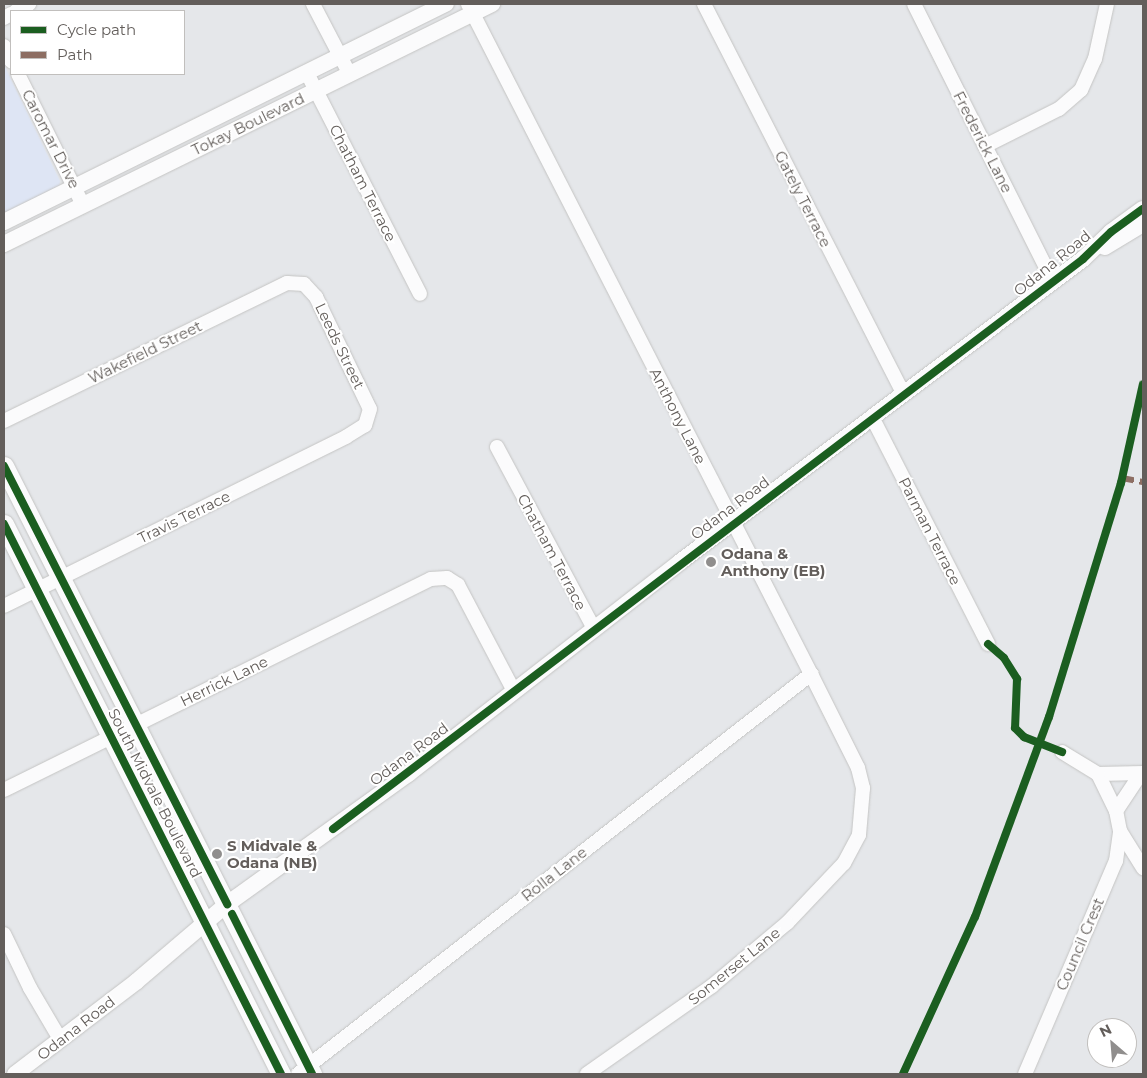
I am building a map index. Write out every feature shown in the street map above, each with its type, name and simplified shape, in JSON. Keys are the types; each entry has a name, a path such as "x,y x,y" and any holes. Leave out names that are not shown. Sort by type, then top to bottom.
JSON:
{"main road":[{"name":"South Midvale Boulevard","path":"4,466 229,909 306,1071"},
{"name":"South Midvale Boulevard","path":"4,524 281,1074"}],"street":[{"path":"18,10 29,4"},
{"path":"313,4 349,73"},
{"name":"Tokay Boulevard","path":"4,222 446,4"},
{"name":"Tokay Boulevard","path":"4,244 316,90 471,9 492,4"},
{"name":"Gately Terrace","path":"704,4 904,394"},
{"name":"Frederick Lane","path":"914,4 1053,281"},
{"path":"985,146 1058,109 1081,90 1095,59 1107,4"},
{"name":"Anthony Lane","path":"471,9 858,768 864,788 864,808 859,835"},
{"path":"4,46 10,59"},
{"name":"Chatham Terrace","path":"307,73 420,294"},
{"name":"Caromar Drive","path":"18,75 83,205"},
{"name":"Odana Road","path":"1083,259 1111,232 1143,208"},
{"name":"Odana Road","path":"15,1074 229,909 302,861 333,829 1053,281 1083,259 1143,224"},
{"name":"Wakefield Street","path":"4,421 287,283"},
{"name":"Leeds Street","path":"287,283 304,284 316,297 370,409 363,427"},
{"name":"Parman Terrace","path":"872,418 988,644"},
{"name":"Travis Terrace","path":"4,606 363,427"},
{"name":"Chatham Terrace","path":"497,447 594,629"},
{"name":"Herrick Lane","path":"4,790 431,579 446,578 458,586 467,598 514,691"},
{"name":"Rolla Lane","path":"306,1071 811,674"},
{"path":"1062,752 1098,774 1142,774"},
{"name":"Council Crest","path":"1025,1074 1116,861 1120,831 1116,811 1098,774"},
{"path":"1116,811 1142,774"},
{"path":"1120,831 1143,868"},
{"name":"Somerset Lane","path":"587,1074 746,960 787,923 844,862 859,835"},
{"path":"4,934 30,988 60,1039"}],"shaded area":[{"path":"4,65 60,181 59,187 4,215"}],"marked path":[{"path":"1122,478 1143,482"}],"cycle path":[{"path":"333,829 1083,259 1111,232 1143,209"},
{"path":"903,1074 975,917 1049,717 1121,483 1143,384"},
{"path":"4,466 227,904"},
{"path":"4,524 281,1074"},
{"path":"988,644 1004,658 1017,679 1015,728 1024,737 1062,752"},
{"path":"232,914 312,1074"}],"place":[{"name":"Odana & Anthony (EB)","path":"711,562"},
{"name":"S Midvale & Odana (NB)","path":"217,854"}]}
